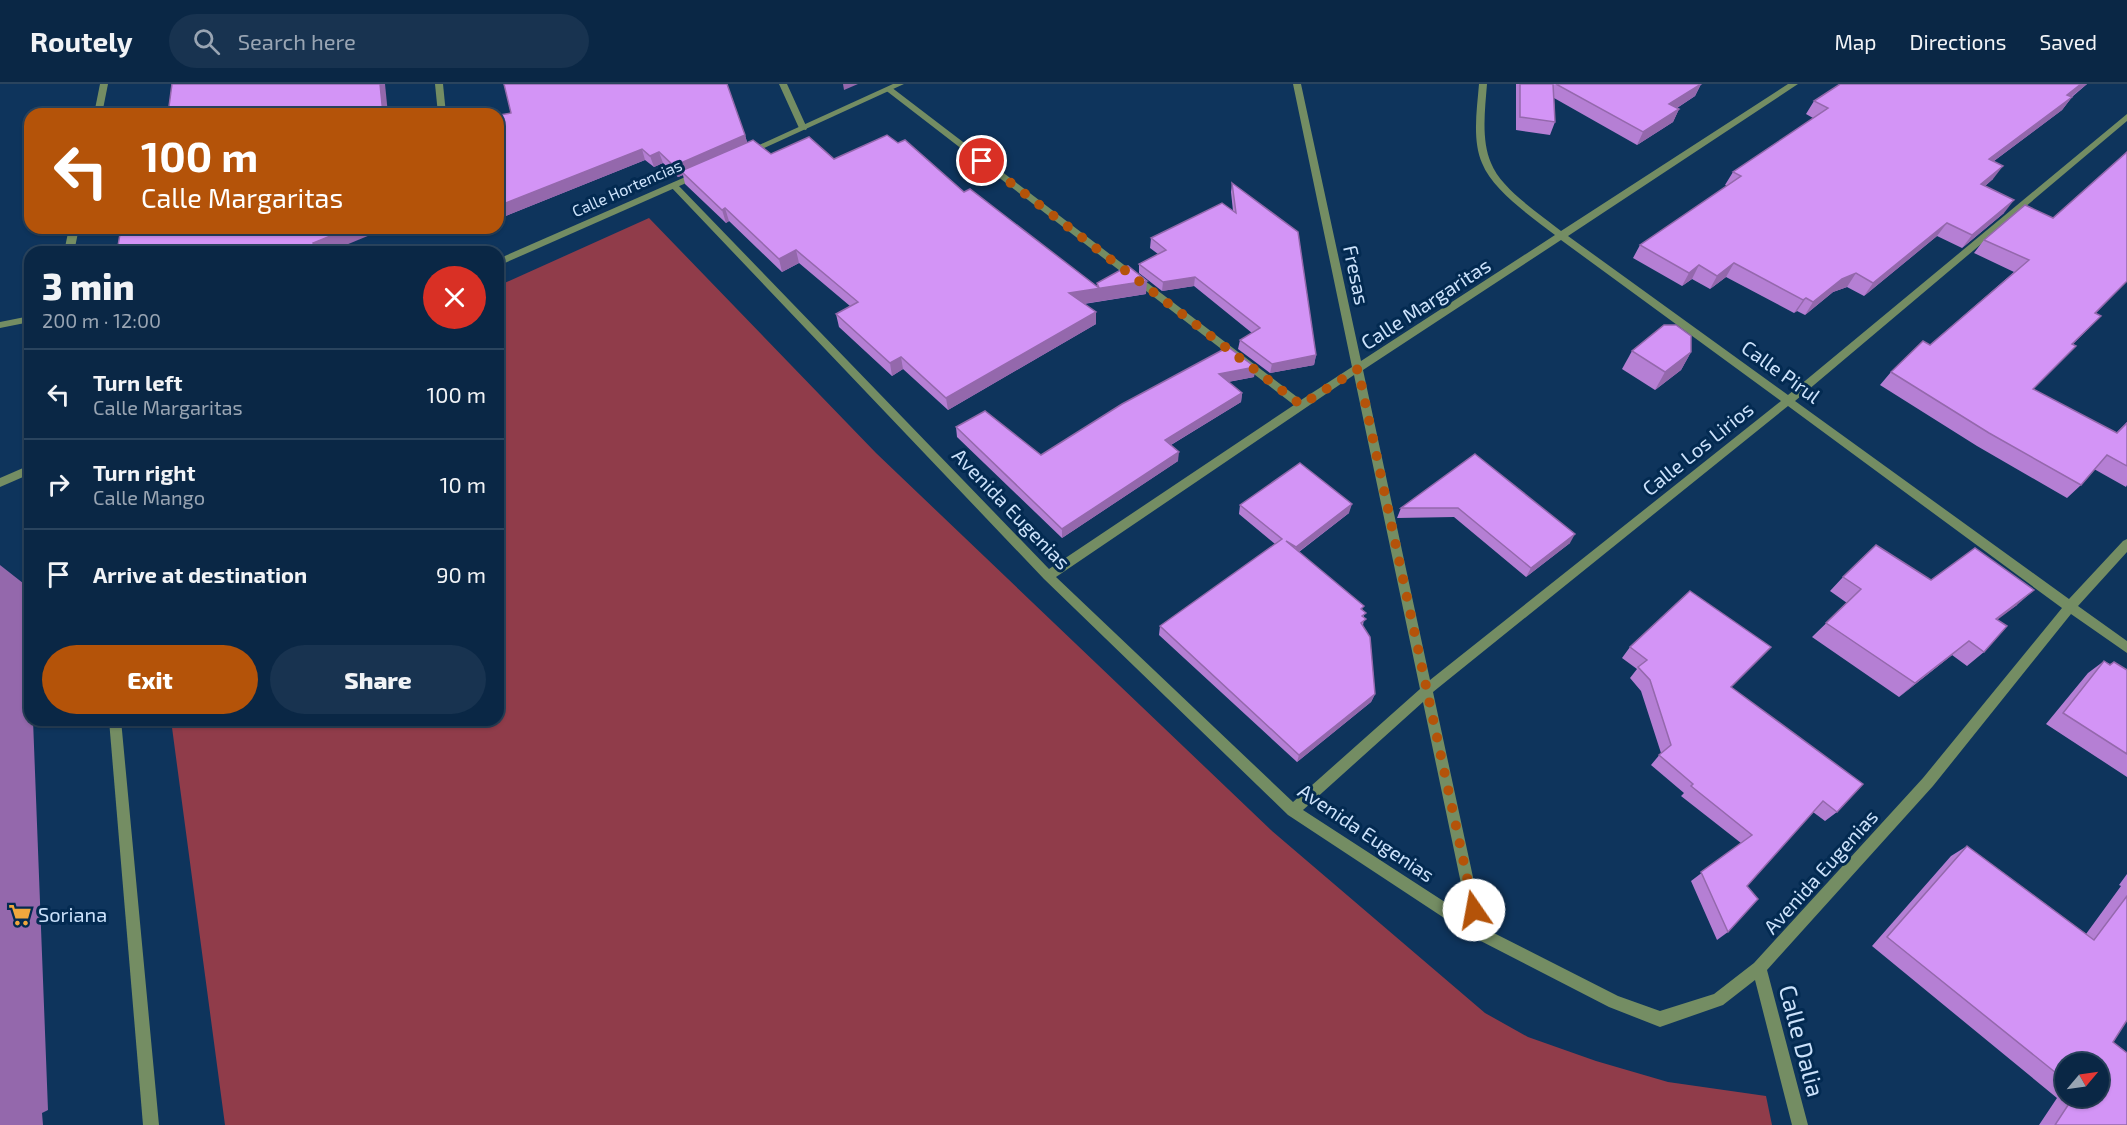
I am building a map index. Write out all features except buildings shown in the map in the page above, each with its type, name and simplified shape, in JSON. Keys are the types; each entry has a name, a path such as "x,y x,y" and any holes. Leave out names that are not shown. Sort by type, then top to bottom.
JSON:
{"street":[{"path":"99,108 104,84"},
{"path":"439,84 441,108"},
{"path":"783,84 802,128"},
{"path":"738,157 900,84"},
{"name":"Fresas","path":"1297,84 1478,932"},
{"name":"Calle Pirul","path":"1483,84 1480,115 1486,163 1507,190 1563,237 1790,400 2127,648"},
{"name":"Calle Margaritas","path":"1048,576 1301,405 1563,237 1794,84"},
{"path":"888,89 1301,405"},
{"name":"Calle Los Lirios","path":"1293,811 1427,690 1790,400 2127,117"},
{"name":"Calle Hortencias","path":"504,260 706,171"},
{"name":"Avenida Eugenias","path":"674,186 1048,576 1293,811 1478,932 1586,988 1660,1018 1718,1000 1759,969 1928,782 2070,607 2127,544"},
{"path":"0,325 24,320"},
{"path":"0,483 24,473"},
{"path":"116,726 151,1125"},
{"name":"Calle Dalia","path":"1759,969 1800,1125"}],"shaded area":[{"path":"649,218 876,453 1272,831 1485,1013 1528,1037 1596,1061 1668,1082 1766,1096 1772,1125 225,1125 172,726 504,726 504,283"}],"place":[{"name":"Soriana","path":"20,915"}],"route":[{"path":"982,161 1301,405 1358,369 1474,910"}]}
